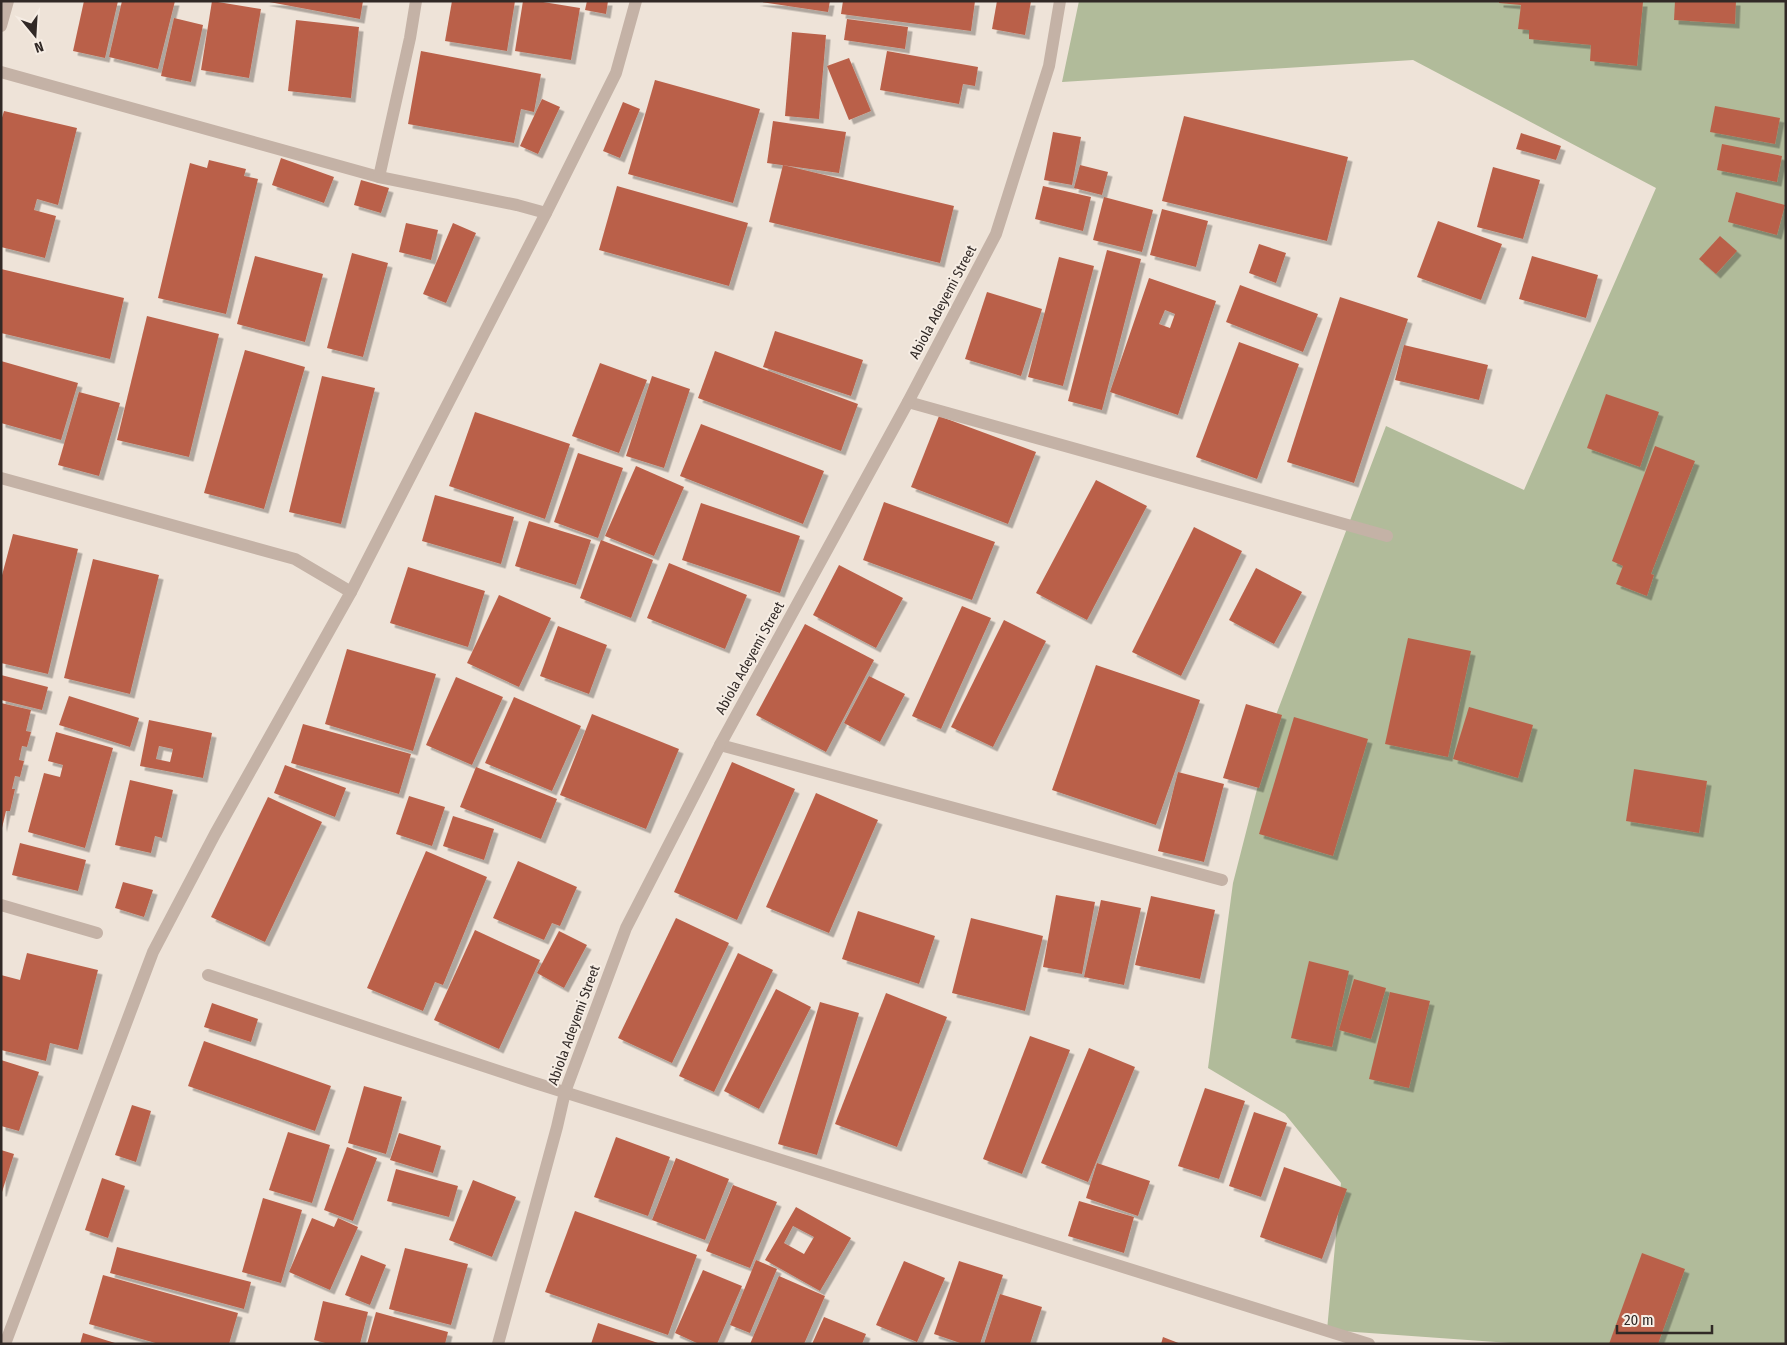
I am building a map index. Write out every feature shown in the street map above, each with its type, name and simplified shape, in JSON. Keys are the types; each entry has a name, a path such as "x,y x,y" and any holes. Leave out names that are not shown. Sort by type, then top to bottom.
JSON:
{"street":[{"path":"1,26 8,1"},
{"path":"379,177 410,38 416,1"},
{"path":"5,1344 153,952 215,834 351,592 546,213 616,73 636,1"},
{"name":"Abiola Adeyemi Street","path":"498,1344 557,1128 564,1092 626,928 720,745 908,402 996,234 1049,66 1060,1"},
{"path":"1,72 379,177 517,205 546,213"},
{"path":"908,402 1387,536"},
{"path":"1,478 294,559 351,592"},
{"path":"720,745 1222,880"},
{"path":"1,905 97,933"},
{"path":"208,975 564,1092 1369,1344"}],"green space":[{"path":"1079,1 1786,1 1786,1344 1524,1344 1327,1330 1341,1183 1285,1114 1208,1068 1233,883 1276,715 1386,426 1524,490 1656,188 1413,60 1062,82"}],"building":[{"path":"84,1 118,1 105,58 73,51"},
{"path":"122,1 175,1 158,69 109,57"},
{"path":"212,1 261,9 249,78 201,70"},
{"path":"264,1 363,1 360,19"},
{"path":"452,1 515,1 507,51 445,41"},
{"path":"523,1 537,1 580,8 571,60 515,51"},
{"path":"587,1 608,1 606,14 585,10"},
{"path":"755,1 830,1 828,12"},
{"path":"843,1 975,1 971,31 841,14"},
{"path":"997,1 1031,1 1025,35 992,29"},
{"path":"1499,1 1643,2 1637,66 1590,61 1591,45 1529,39 1529,30 1518,29 1521,5 1499,3"},
{"path":"1675,1 1736,1 1735,24 1674,20"},
{"path":"174,18 203,25 191,82 161,76"},
{"path":"847,19 908,27 905,49 844,40"},
{"path":"296,20 359,27 351,98 288,91"},
{"path":"792,32 826,35 819,119 785,116"},
{"path":"421,51 541,74 534,112 521,109 514,143 408,124"},
{"path":"887,51 978,67 975,86 963,84 959,104 880,90"},
{"path":"849,58 871,111 849,120 827,66"},
{"path":"655,80 760,109 733,203 628,174"},
{"path":"542,99 560,107 538,154 520,146"},
{"path":"623,102 640,109 620,158 603,151"},
{"path":"1715,106 1780,118 1775,144 1710,132"},
{"path":"4,111 77,128 58,205 37,199 34,210 56,216 45,258 1,247 1,121"},
{"path":"1184,116 1348,157 1327,241 1162,201"},
{"path":"773,121 846,132 839,173 767,163"},
{"path":"1053,132 1081,137 1072,185 1044,180"},
{"path":"1521,133 1561,146 1556,160 1516,149"},
{"path":"1722,144 1782,156 1777,182 1717,170"},
{"path":"281,158 334,177 324,203 272,185"},
{"path":"209,160 246,169 244,176 258,179 226,314 158,298 190,163 207,168"},
{"path":"783,165 954,206 940,263 769,222"},
{"path":"1080,165 1108,172 1102,195 1074,188"},
{"path":"1493,167 1540,180 1523,239 1477,227"},
{"path":"361,180 389,188 381,213 354,205"},
{"path":"617,186 748,223 729,286 599,250"},
{"path":"1043,186 1091,197 1083,231 1035,219"},
{"path":"1736,192 1785,205 1777,235 1728,222"},
{"path":"1104,197 1153,210 1142,252 1093,240"},
{"path":"1162,209 1208,221 1196,267 1150,255"},
{"path":"1438,221 1502,244 1481,300 1417,277"},
{"path":"406,223 438,230 431,260 399,252"},
{"path":"453,223 476,233 446,303 423,294"},
{"path":"1720,236 1737,251 1716,274 1699,259"},
{"path":"1259,244 1286,253 1276,283 1249,273"},
{"path":"1107,250 1141,259 1102,410 1068,401"},
{"path":"352,253 388,263 363,357 327,348"},
{"path":"255,256 323,274 305,342 237,324"},
{"path":"1532,256 1598,275 1586,318 1519,299"},
{"path":"1059,257 1094,266 1063,386 1028,377"},
{"path":"1,269 124,298 110,359 1,333"},
{"path":"1149,278 1216,301 1178,415 1110,392","holes":["1165,310 1175,314 1170,328 1159,324"]},
{"path":"1240,285 1318,314 1303,352 1226,322"},
{"path":"987,292 1042,309 1021,376 965,359"},
{"path":"1340,297 1408,319 1354,483 1287,462"},
{"path":"147,316 219,334 189,457 117,440"},
{"path":"775,331 863,360 851,396 763,367"},
{"path":"1239,342 1299,364 1257,479 1196,457"},
{"path":"1404,345 1488,365 1479,400 1395,380"},
{"path":"245,350 305,367 264,509 204,493"},
{"path":"715,351 858,404 841,451 698,398"},
{"path":"1,361 78,383 61,440 1,423"},
{"path":"600,363 647,380 619,453 572,436"},
{"path":"322,376 375,388 341,524 289,512"},
{"path":"652,376 690,389 664,468 626,456"},
{"path":"79,392 120,403 99,476 58,465"},
{"path":"1606,394 1659,412 1640,467 1587,448"},
{"path":"475,412 570,444 545,519 449,486"},
{"path":"939,416 1036,452 1008,524 911,487"},
{"path":"701,424 824,471 803,524 680,476"},
{"path":"1655,446 1695,461 1651,574 1654,575 1647,596 1616,584 1623,566 1612,561"},
{"path":"578,453 623,468 598,538 554,522"},
{"path":"636,466 684,487 654,556 605,536"},
{"path":"1096,480 1147,506 1087,620 1036,593"},
{"path":"435,495 514,517 501,564 422,541"},
{"path":"884,502 995,542 972,600 863,560"},
{"path":"701,503 800,536 780,593 682,560"},
{"path":"529,521 591,540 576,585 515,566"},
{"path":"1194,527 1242,551 1181,676 1132,652"},
{"path":"13,534 78,549 48,674 1,663 1,579"},
{"path":"601,540 653,560 631,618 580,598"},
{"path":"93,559 159,575 130,694 64,678"},
{"path":"669,563 747,595 725,649 647,618"},
{"path":"839,565 903,598 876,648 813,615"},
{"path":"408,567 485,591 468,647 390,623"},
{"path":"1256,568 1302,592 1274,644 1229,620"},
{"path":"499,595 551,618 519,687 467,663"},
{"path":"962,606 991,618 941,729 912,716"},
{"path":"1004,620 1046,641 993,747 951,727"},
{"path":"805,624 874,660 826,752 756,715"},
{"path":"558,626 607,645 589,694 540,676"},
{"path":"1408,638 1471,651 1448,757 1385,744"},
{"path":"347,649 436,674 413,751 325,724"},
{"path":"1096,665 1200,700 1156,825 1052,790"},
{"path":"1,675 48,687 42,710 1,700"},
{"path":"869,676 905,694 880,742 844,723"},
{"path":"456,677 503,697 472,765 426,745"},
{"path":"69,696 139,718 130,747 59,725"},
{"path":"514,697 581,726 552,791 485,763"},
{"path":"1,703 31,710 26,731 31,732 27,747 22,746 19,760 24,761 20,777 15,776 12,789 15,789 10,811 6,811 2,828"},
{"path":"1246,704 1282,715 1259,788 1223,778"},
{"path":"1469,707 1533,725 1518,778 1453,759"},
{"path":"592,714 679,749 646,829 560,795"},
{"path":"1294,717 1368,739 1333,856 1259,834"},
{"path":"149,720 212,733 203,778 140,766","holes":["159,746 173,749 170,762 156,759"]},
{"path":"303,724 411,754 399,794 291,763"},
{"path":"56,732 113,748 85,848 28,832 44,773 60,777 63,765 48,761"},
{"path":"732,762 795,789 737,920 674,892"},
{"path":"285,765 346,788 335,817 274,793"},
{"path":"476,767 557,799 541,839 460,807"},
{"path":"1634,769 1707,781 1699,833 1626,821"},
{"path":"1178,772 1224,784 1204,862 1158,851"},
{"path":"130,780 173,790 162,838 155,836 151,853 115,845"},
{"path":"816,793 878,820 829,933 766,907"},
{"path":"409,796 445,807 432,846 396,834"},
{"path":"268,797 322,822 265,942 211,917"},
{"path":"453,816 494,829 484,860 443,846"},
{"path":"20,843 86,860 78,891 12,875"},
{"path":"426,851 487,877 443,985 435,982 423,1011 367,988"},
{"path":"518,861 577,887 560,926 552,923 544,940 493,918"},
{"path":"123,882 153,890 144,917 115,908"},
{"path":"1056,895 1095,902 1082,974 1043,967"},
{"path":"1151,896 1215,910 1200,979 1135,965"},
{"path":"1101,900 1141,908 1124,985 1084,977"},
{"path":"858,911 935,936 919,984 842,959"},
{"path":"676,918 729,943 672,1063 618,1038"},
{"path":"971,918 1043,936 1025,1011 952,993"},
{"path":"475,930 540,960 499,1049 434,1020"},
{"path":"559,931 587,945 564,988 537,973"},
{"path":"27,953 98,970 78,1050 50,1043 46,1061 1,1050 1,975 20,980"},
{"path":"738,953 773,970 714,1092 679,1076"},
{"path":"1309,961 1349,971 1332,1047 1291,1038"},
{"path":"1354,979 1386,988 1371,1039 1339,1030"},
{"path":"776,989 811,1007 759,1109 724,1091"},
{"path":"1390,992 1430,1001 1409,1088 1369,1079"},
{"path":"886,993 947,1017 897,1147 835,1124"},
{"path":"820,1002 859,1013 817,1155 778,1144"},
{"path":"212,1003 258,1019 251,1042 204,1027"},
{"path":"1030,1036 1070,1050 1022,1174 983,1159"},
{"path":"204,1041 331,1086 315,1131 188,1086"},
{"path":"1089,1048 1135,1067 1088,1182 1041,1163"},
{"path":"1,1060 39,1072 19,1131 1,1126"},
{"path":"364,1086 402,1097 386,1154 348,1143"},
{"path":"1205,1088 1245,1101 1219,1179 1178,1166"},
{"path":"132,1105 151,1111 136,1162 115,1155"},
{"path":"1254,1112 1287,1123 1261,1197 1229,1186"},
{"path":"288,1132 330,1145 312,1203 269,1190"},
{"path":"399,1133 441,1146 433,1173 390,1160"},
{"path":"616,1137 670,1157 648,1216 594,1197"},
{"path":"347,1147 377,1158 353,1221 324,1210"},
{"path":"1,1150 14,1154 2,1192 1,1192"},
{"path":"676,1158 729,1179 705,1240 652,1220"},
{"path":"1097,1163 1150,1181 1138,1216 1086,1198"},
{"path":"1284,1167 1347,1189 1322,1259 1260,1237"},
{"path":"396,1169 458,1186 449,1217 387,1201"},
{"path":"102,1178 125,1186 108,1238 85,1230"},
{"path":"473,1180 516,1197 492,1257 449,1240"},
{"path":"733,1185 777,1202 750,1268 706,1251"},
{"path":"263,1198 302,1210 281,1283 242,1272"},
{"path":"1079,1201 1134,1217 1124,1253 1068,1236"},
{"path":"796,1207 851,1238 820,1291 765,1260","holes":["793,1226 814,1237 804,1254 784,1243"]},
{"path":"575,1211 697,1255 668,1335 545,1292"},
{"path":"312,1218 334,1227 338,1218 358,1227 330,1290 289,1272"},
{"path":"117,1247 251,1282 244,1309 110,1273"},
{"path":"405,1248 468,1264 451,1325 389,1309"},
{"path":"1642,1253 1685,1269 1658,1344 1609,1344"},
{"path":"361,1255 386,1265 370,1305 345,1295"},
{"path":"756,1260 777,1269 750,1333 730,1325"},
{"path":"904,1261 945,1278 917,1342 876,1325"},
{"path":"959,1261 1003,1275 980,1344 963,1344 934,1334"},
{"path":"703,1270 742,1286 717,1344 699,1344 675,1333"},
{"path":"103,1275 238,1313 229,1344 159,1344 89,1324"},
{"path":"779,1276 825,1296 804,1344 750,1344"},
{"path":"1000,1294 1042,1307 1030,1344 984,1344"},
{"path":"323,1301 368,1312 360,1344 329,1344 314,1340"},
{"path":"376,1312 448,1332 445,1344 367,1344"},
{"path":"824,1317 866,1334 862,1344 812,1344"},
{"path":"598,1323 658,1343 658,1344 591,1344"},
{"path":"83,1333 115,1343 115,1344 80,1344"},
{"path":"1163,1337 1181,1344 1161,1344"}]}
